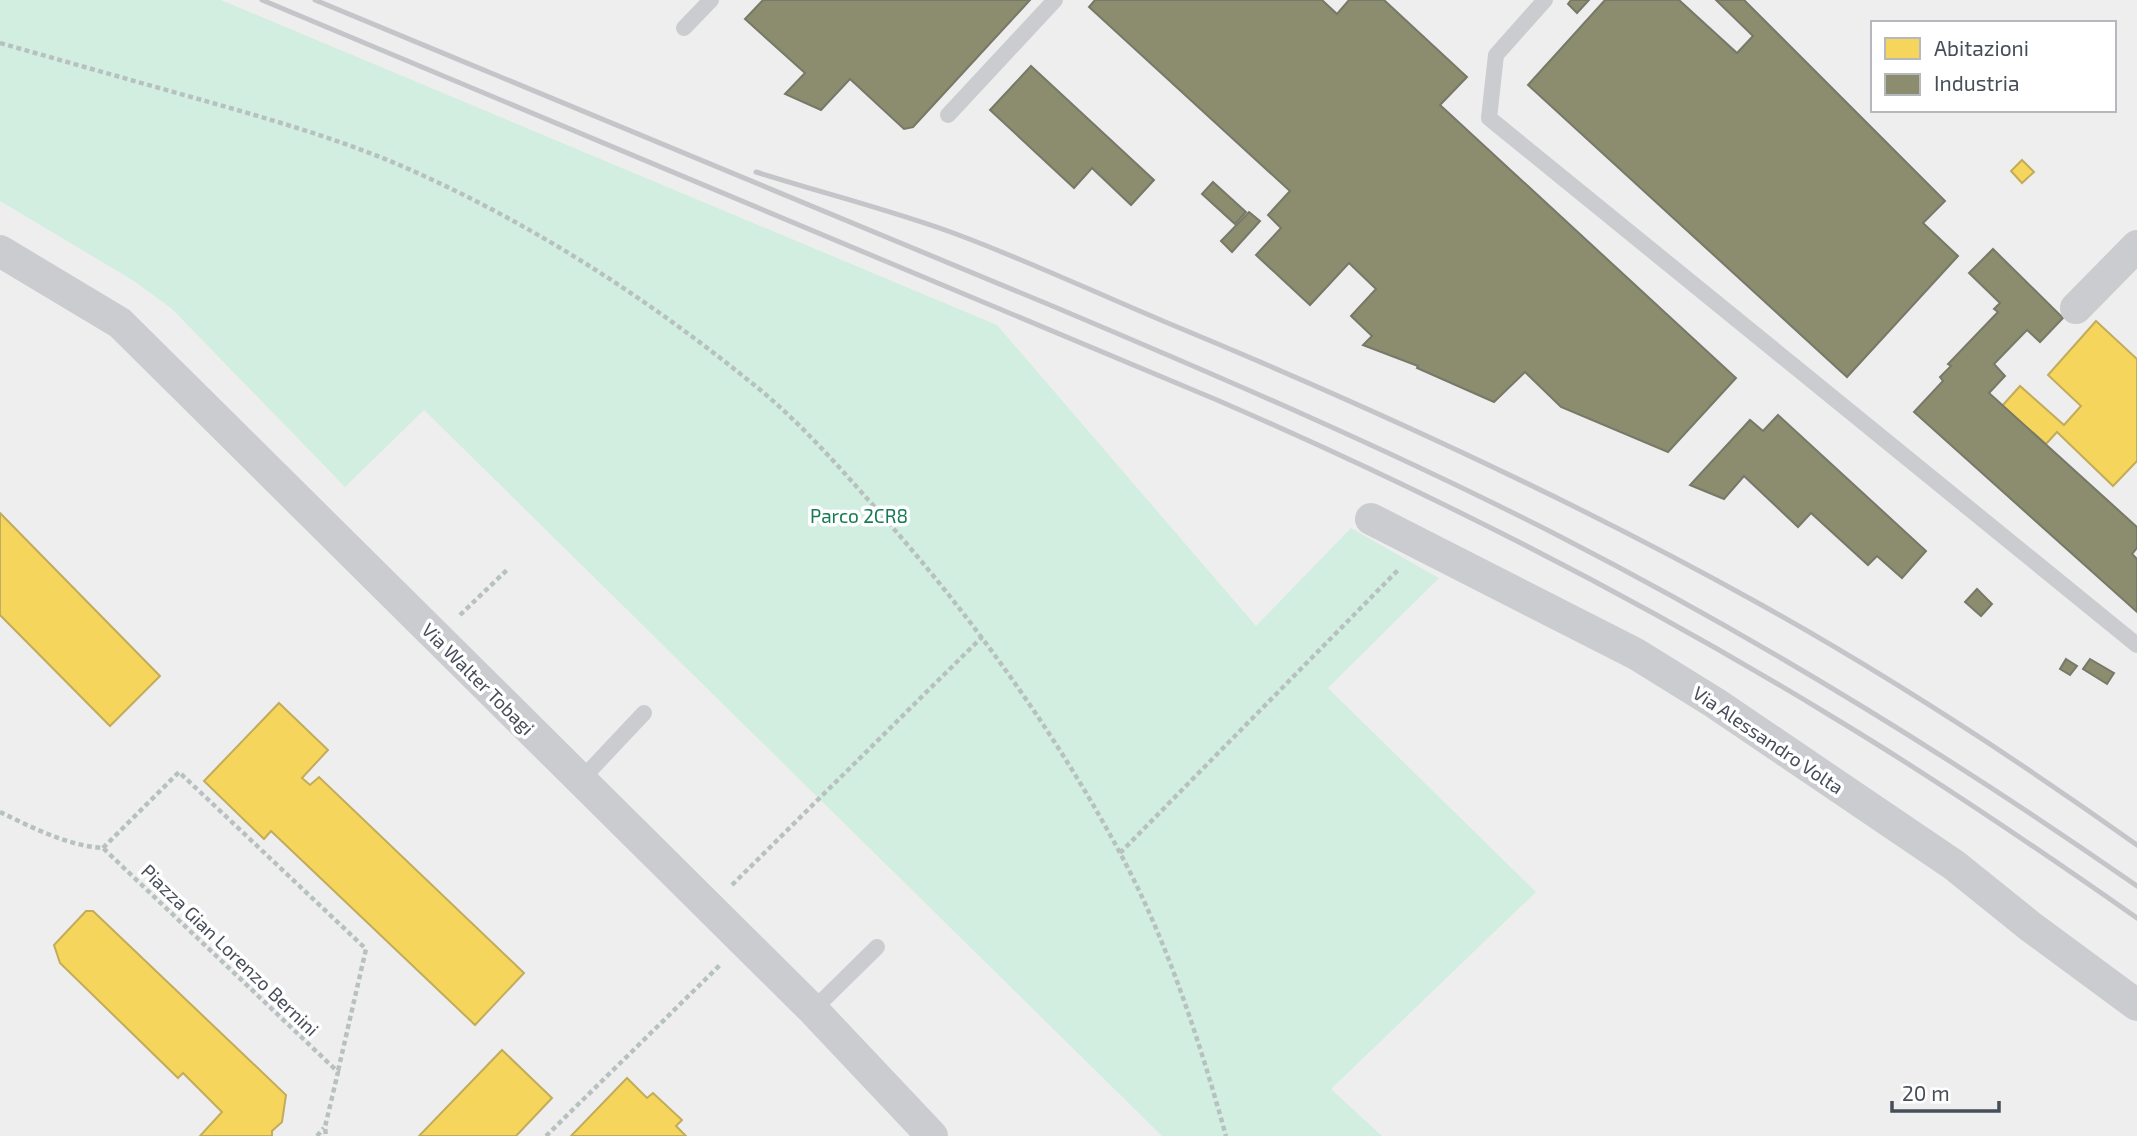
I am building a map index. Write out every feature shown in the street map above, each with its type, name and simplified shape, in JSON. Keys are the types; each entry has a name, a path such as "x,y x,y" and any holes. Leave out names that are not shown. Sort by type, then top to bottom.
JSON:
{"street":[{"path":"2076,308 2137,246"},
{"name":"Via Walter Tobagi","path":"0,251 120,323 813,1010 932,1136"},
{"name":"Via Alessandro Volta","path":"1371,519 1636,654 1715,703 1954,865 2031,927 2137,1005"}],"lane":[{"path":"684,28 711,0"},
{"path":"948,115 1055,0"},
{"path":"1545,0 1496,55 1489,118 2137,645"},
{"path":"580,781 645,713"},
{"path":"813,1010 877,947"}],"path":[{"path":"0,43 295,126 421,174 534,230 649,306 751,382 828,455 905,541 982,637 1065,757 1120,853 1154,926 1189,1015 1226,1136"},
{"path":"1120,853 1422,545"},
{"path":"437,638 509,568"},
{"path":"709,908 982,637"},
{"name":"Piazza Gian Lorenzo Bernini","path":"326,1136 325,1127 338,1072 366,949 179,772 103,848 338,1072"},
{"path":"0,811 27,825 88,847 103,848"},
{"path":"550,1135 743,942"},
{"name":"Piazza Gian Lorenzo Bernini","path":"317,1136 325,1127"}],"green space":[{"name":"Parco 2CR8","path":"0,0 221,0 997,325 1256,626 1351,528 1439,578 1328,688 1536,892 1331,1089 1382,1136 1162,1136 424,410 345,487 172,309 134,281 0,201"}],"building: Abitazioni":[{"path":"2022,160 2034,172 2022,183 2011,171"},
{"path":"2096,321 2137,359 2137,461 2113,486 2057,432 2046,444 2002,406 2020,386 2064,425 2081,406 2048,375"},
{"path":"0,513 160,676 110,726 0,615"},
{"path":"279,703 328,750 302,778 310,785 319,777 524,973 475,1025 271,831 264,839 204,781"},
{"path":"86,911 93,911 286,1095 282,1122 272,1131 272,1136 200,1136 222,1112 183,1073 178,1078 60,963 54,945"},
{"path":"502,1050 552,1098 516,1136 419,1136"},
{"path":"627,1078 647,1098 653,1093 682,1120 676,1126 686,1136 571,1136"}],"building: Industria":[{"path":"763,0 1030,0 913,127 904,129 850,79 821,110 785,94 805,73 745,19"},
{"path":"1095,0 1322,0 1337,14 1349,0 1384,0 1467,77 1440,105 1736,378 1668,452 1561,407 1525,372 1494,402 1417,368 1418,366 1363,345 1372,336 1351,316 1376,289 1349,263 1310,305 1256,255 1281,228 1268,215 1290,191 1089,7"},
{"path":"1571,0 1589,0 1577,13 1568,4"},
{"path":"1605,0 1679,0 1737,53 1753,36 1716,0 1744,0 1945,201 1923,223 1958,256 1847,377 1528,85"},
{"path":"1031,66 1154,180 1131,205 1092,168 1074,188 990,110"},
{"path":"1213,182 1246,212 1235,224 1202,194"},
{"path":"1249,212 1260,221 1232,252 1221,241"},
{"path":"1993,249 2063,318 2040,342 2027,330 1994,364 2005,376 1989,393 2137,527 2137,548 2132,554 2137,559 2137,612 1914,412 1943,381 1940,377 1951,366 1948,364 1998,312 1994,309 2000,303 1969,273"},
{"path":"1778,415 1926,551 1902,578 1877,556 1868,565 1811,513 1798,527 1744,476 1724,499 1690,485 1750,420 1763,431"},
{"path":"1977,589 1992,604 1981,616 1965,602"},
{"path":"2066,659 2077,666 2070,675 2060,669"},
{"path":"2090,659 2114,673 2107,684 2083,669"}],"railway":[{"path":"262,0 1217,400 1375,471 1530,548 1757,672 1909,764 2137,918"},
{"path":"315,0 1115,332 1435,475 1636,576 1783,659 1927,746 2137,886"},
{"path":"756,172 907,217 1008,254 1315,385 1539,489 1686,564 1855,659 1998,749 2137,845"}]}
